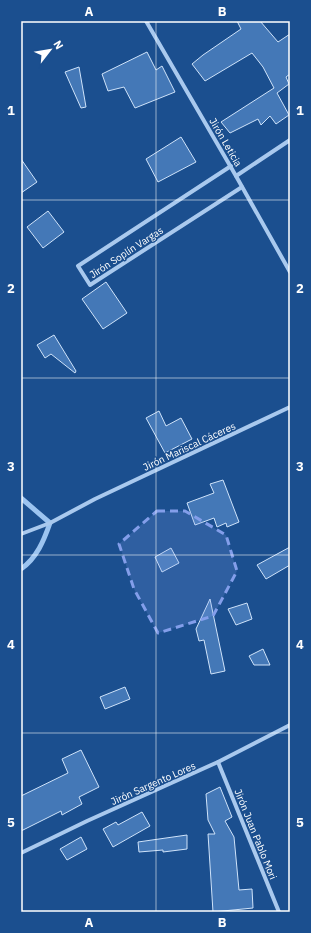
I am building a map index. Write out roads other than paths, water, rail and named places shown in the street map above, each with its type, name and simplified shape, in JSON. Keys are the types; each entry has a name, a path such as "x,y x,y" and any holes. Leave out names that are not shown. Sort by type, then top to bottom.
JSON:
{"street":[{"name":"Jirón Leticia","path":"146,21 231,166 290,272"},
{"path":"236,176 290,140"},
{"name":"Jirón Soplín Vargas","path":"231,166 78,266 90,285 242,187"},
{"name":"Jirón Mariscal Cáceres","path":"21,534 50,523 95,499 290,407"},
{"name":"Jirón Sargento Lores","path":"21,853 87,821 218,762 290,725"},
{"name":"Jirón Juan Pablo Mori","path":"218,762 278,912"}],"waterway":[{"path":"21,498 50,523 36,554 27,565 21,569"}]}
